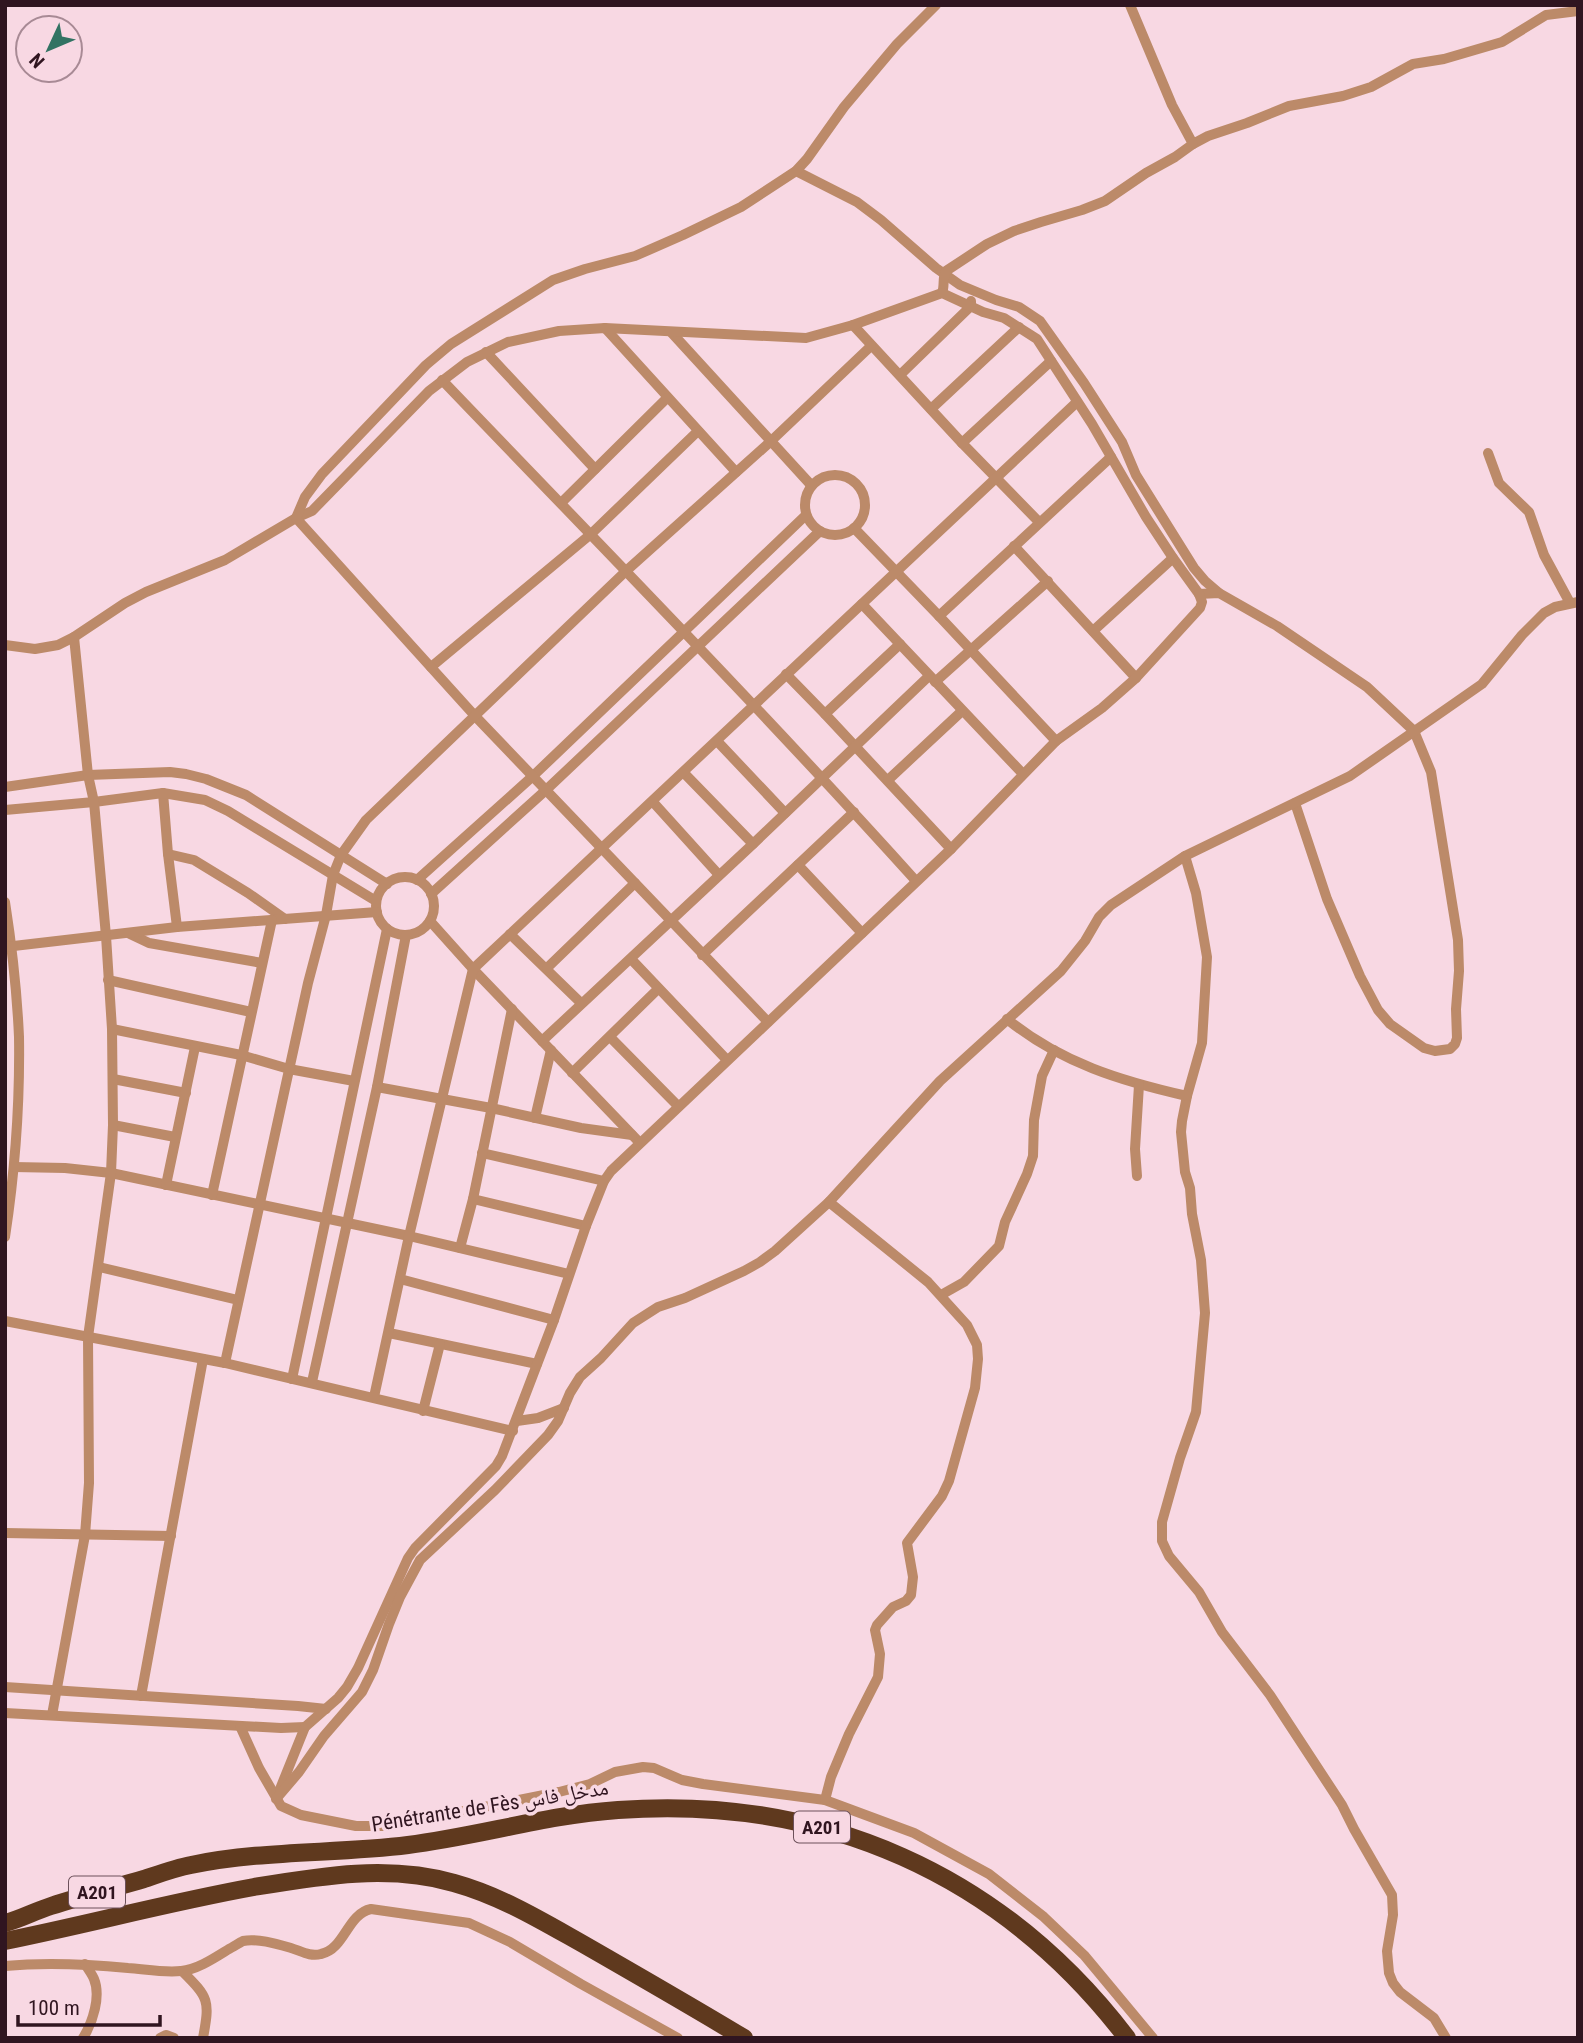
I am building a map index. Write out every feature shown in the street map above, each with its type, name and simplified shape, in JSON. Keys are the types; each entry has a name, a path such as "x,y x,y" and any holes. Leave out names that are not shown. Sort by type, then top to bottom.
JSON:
{"highway":[{"name":"Pénétrante de Fès مدخل فاس","path":"5,1923 58,1904 190,1865 276,1853 409,1844 575,1814 670,1808 723,1809 780,1818 849,1835 893,1852 942,1876 977,1896 1032,1938 1071,1973 1127,2038"},
{"name":"A201","path":"5,1941 200,1897 278,1883 372,1873 425,1876 488,1894 526,1912 744,2038"}],"street":[{"path":"296,518 305,497 322,474 426,365 451,344 553,280 635,256 683,235 741,207 796,171 844,107 897,44 936,5"},
{"path":"1130,5 1172,105 1193,144"},
{"path":"942,293 944,274 948,269 987,244 1105,201 1208,136 1289,106 1343,96 1371,87 1409,66 1502,42 1546,15 1578,10"},
{"path":"796,171 864,207 944,274 971,290 1019,307 1040,321 1122,442 1136,475 1194,568 1205,581 1219,593 1277,625 1367,687 1414,731 1431,772 1458,940 1459,971 1455,1009 1457,1038 1450,1049 1435,1051 1424,1048 1390,1024 1378,1010 1360,976 1327,899 1295,803"},
{"path":"900,375 971,306 971,290"},
{"path":"5,645 34,649 58,645 125,603 225,560 312,511 429,391 467,362 509,342 559,331 605,328 806,338 853,325 942,293 983,312 1004,318 1037,339 1202,602 1200,608 1136,678 1102,708 1056,741 951,849 768,1022 678,1106 636,1138 604,1181 508,1446 496,1466 408,1558 347,1687 305,1727 276,1799"},
{"path":"853,325 962,443 1040,522"},
{"path":"930,409 1019,327"},
{"path":"605,328 736,472"},
{"path":"671,332 811,485"},
{"path":"225,1363 308,983 326,915 333,875 341,855 366,820 626,571 770,442 871,346"},
{"path":"486,352 595,469"},
{"path":"962,443 1051,361"},
{"path":"442,380 699,648 916,881"},
{"path":"561,503 667,398"},
{"path":"374,1397 473,970 1077,402"},
{"path":"431,667 591,534 698,431"},
{"path":"276,1799 362,1692 373,1670 396,1606 420,1560 495,1490 548,1435 580,1377 601,1359 633,1322 658,1307 685,1298 760,1262 830,1202 940,1081 1071,960 1105,910 1131,890 1185,856 1349,776 1482,684 1522,635 1544,613 1555,607 1574,603 1544,555 1528,512 1499,483 1488,453"},
{"path":"939,616 1111,457"},
{"path":"837,475 856,484 862,492 864,510 861,520 854,528 842,534 831,535 820,531 812,525 804,505 811,485 826,476 837,475"},
{"path":"417,880 533,776 806,515"},
{"path":"296,518 475,716 768,1022"},
{"path":"854,528 1056,741"},
{"path":"431,894 699,648 820,531"},
{"path":"1014,546 1136,678"},
{"path":"1093,631 1172,558"},
{"path":"542,1041 856,746 1048,581"},
{"path":"1199,594 1219,593"},
{"path":"862,604 1023,774"},
{"path":"52,1715 85,1535 89,1483 88,1337 111,1173 113,1125 112,1029 106,936 94,802 88,775 74,637"},
{"path":"825,714 900,644"},
{"path":"786,674 951,849"},
{"path":"888,780 962,711"},
{"path":"717,741 785,813"},
{"path":"5,787 88,775 170,772 206,779 246,796 387,884"},
{"path":"684,773 753,844"},
{"path":"163,793 177,928"},
{"path":"5,810 163,793 205,800 333,875 377,907"},
{"path":"653,802 719,875"},
{"path":"702,955 854,813"},
{"path":"168,854 194,860 285,919"},
{"path":"1185,856 1196,892 1207,957 1202,1043 1182,1121 1181,1149 1201,1260 1205,1313 1196,1412 1180,1458 1163,1522 1162,1541 1169,1556 1199,1592 1222,1632 1270,1695 1342,1805 1391,1895 1393,1915 1387,1951 1393,1983 1400,1992 1434,2018 1446,2038"},
{"path":"798,865 862,933"},
{"path":"407,877 417,880 431,894 434,908 430,921 422,930 406,935 396,934 380,921 377,907 383,888 396,879 407,877"},
{"path":"547,968 635,883"},
{"path":"5,902 19,1036 14,1167 5,1237"},
{"path":"8,946 326,915 377,907"},
{"path":"212,1195 272,920"},
{"path":"430,921 473,970 636,1138"},
{"path":"292,1379 387,929"},
{"path":"129,933 149,943 262,963"},
{"path":"510,934 581,1003"},
{"path":"312,1382 377,1087 406,935"},
{"path":"631,958 727,1060"},
{"path":"108,980 251,1012"},
{"path":"572,1073 658,989"},
{"path":"460,1248 473,1199 512,1009"},
{"path":"1007,1020 1054,1050 1092,1069 1139,1085 1187,1096"},
{"path":"112,1029 354,1081"},
{"path":"610,1037 678,1106"},
{"path":"166,1185 195,1047"},
{"path":"535,1118 551,1050"},
{"path":"941,1295 964,1282 999,1246 1005,1222 1033,1156 1034,1120 1042,1076 1054,1050"},
{"path":"113,1079 186,1093"},
{"path":"1137,1176 1135,1149 1139,1085"},
{"path":"377,1087 636,1138"},
{"path":"113,1125 175,1137"},
{"path":"482,1153 604,1181"},
{"path":"14,1167 65,1168 111,1173 569,1274"},
{"path":"473,1199 586,1226"},
{"path":"825,1800 831,1777 849,1734 878,1677 880,1654 876,1628 893,1607 911,1595 912,1577 907,1543 947,1488 975,1388 978,1359 976,1340 967,1325 941,1295 830,1202"},
{"path":"99,1267 238,1300"},
{"path":"400,1279 554,1320"},
{"path":"5,1321 225,1363 423,1410 515,1426 564,1408"},
{"path":"389,1333 537,1364"},
{"path":"423,1410 439,1344"},
{"path":"141,1696 203,1359"},
{"path":"5,1533 171,1536"},
{"path":"5,1686 326,1709"},
{"path":"5,1713 281,1728 305,1727"},
{"path":"240,1726 259,1768 276,1799 286,1810 356,1826 389,1826 559,1792 590,1784 615,1772 643,1767 659,1769 681,1780 703,1784 825,1800 914,1833 989,1874 1035,1909 1084,1955 1153,2038"},
{"path":"5,1966 34,1963 85,1964 182,1971 243,1941 263,1941 310,1955 322,1954 331,1950 356,1917 371,1909 469,1923 510,1942 678,2038"},
{"path":"83,2038 97,2002 94,1979 85,1964"},
{"path":"182,1971 205,1997 207,2006 203,2038"},
{"path":"160,2038 166,2035 173,2038"}]}
